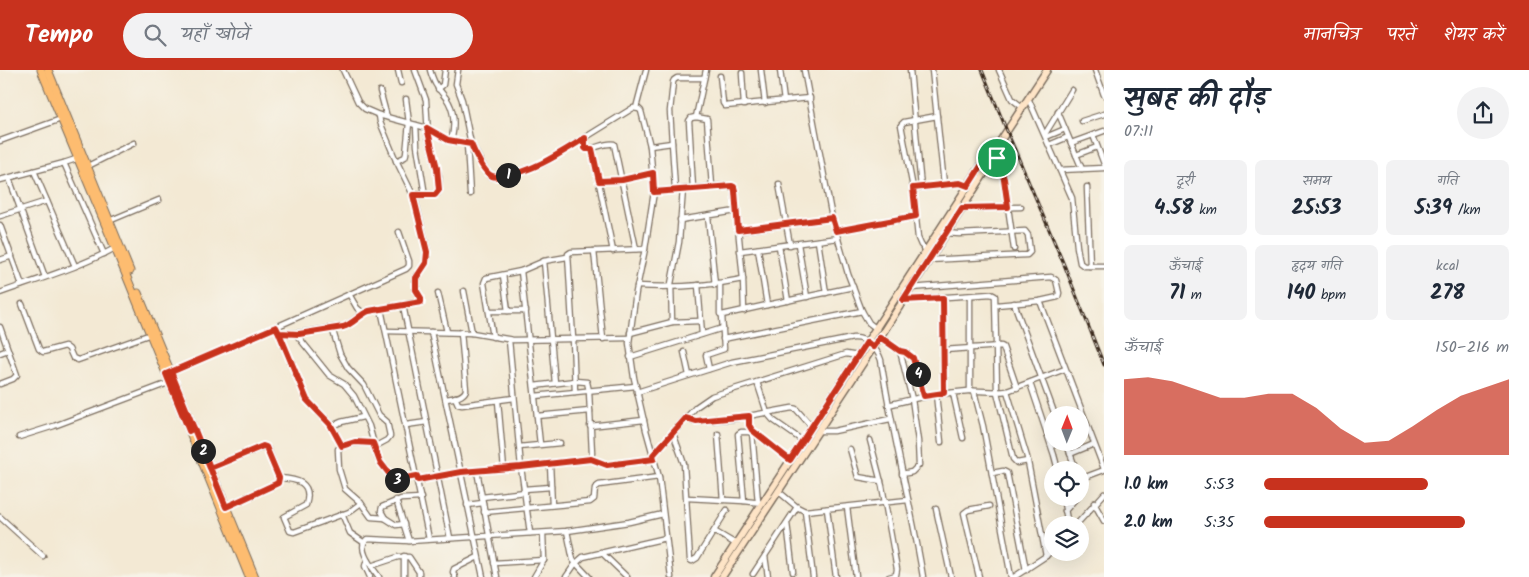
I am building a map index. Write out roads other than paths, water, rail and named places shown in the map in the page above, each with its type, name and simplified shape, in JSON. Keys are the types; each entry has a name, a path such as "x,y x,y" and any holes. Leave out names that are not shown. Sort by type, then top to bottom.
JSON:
{"main road":[{"path":"41,70 47,75 168,373"},
{"path":"725,576 779,492 858,356 925,258 946,233 991,163 999,142 1047,70"},
{"path":"47,75 62,119 110,221 150,334 192,430 249,577"},
{"path":"714,577 760,503 803,442 816,429 912,288 925,258 926,250 986,158 994,152"},
{"path":"192,430 210,468 255,577"}],"street":[{"path":"343,70 361,106 379,115 427,128 442,138 469,144 489,175 496,177 514,174 540,165 633,108 641,111 650,146 654,192 637,286 630,336 630,358 659,477 672,577"},
{"path":"398,70 401,82"},
{"path":"413,195 435,195 439,190 437,168 427,128 426,100 415,70"},
{"path":"430,70 434,83 447,99 452,111 454,128 451,141"},
{"path":"438,89 443,85 445,70"},
{"path":"458,70 456,84 462,100 469,144 470,194"},
{"path":"636,108 646,70"},
{"path":"696,117 706,70"},
{"path":"761,70 765,103"},
{"path":"780,70 784,101"},
{"path":"804,70 832,218 853,287 866,320 900,351 913,358 924,396"},
{"path":"910,70 921,188"},
{"path":"932,70 944,184"},
{"path":"999,70 1012,99 1022,107"},
{"path":"1095,70 1104,95"},
{"path":"742,73 744,104"},
{"path":"720,76 724,105 728,106 810,98"},
{"path":"675,190 670,111 674,80 677,78 704,78"},
{"path":"1045,136 1072,90"},
{"path":"380,91 387,117"},
{"path":"1028,98 1073,203 1080,263 1084,266 1102,266 1104,274"},
{"path":"396,161 406,156 409,124 406,99"},
{"path":"1058,112 1082,169"},
{"path":"1082,121 1104,114"},
{"path":"279,333 296,334 349,325 363,313 421,302 421,298 416,290 416,278 426,263 427,249 413,195 396,161 379,115"},
{"path":"926,250 919,242 913,188 901,127 904,122 937,116"},
{"path":"693,188 689,121 691,118 696,117 707,119 712,186"},
{"path":"0,141 62,119"},
{"path":"416,125 417,146 425,195"},
{"path":"1045,136 1065,129"},
{"path":"1071,143 1104,131"},
{"path":"1093,135 1104,164"},
{"path":"1049,144 1068,137"},
{"path":"585,138 586,149 610,143 614,144 636,249"},
{"path":"86,167 134,143"},
{"path":"650,146 672,144"},
{"path":"1076,155 1097,147"},
{"path":"592,149 613,251"},
{"path":"994,152 1004,179 1014,249"},
{"path":"0,180 80,158"},
{"path":"64,163 104,254"},
{"path":"1060,170 1104,168"},
{"path":"34,171 75,266"},
{"path":"599,181 622,180 653,173"},
{"path":"9,178 45,277"},
{"path":"913,188 960,183 968,186"},
{"path":"779,184 790,245"},
{"path":"654,192 712,186 734,187 743,279 744,311"},
{"path":"1087,187 1090,266"},
{"path":"672,322 671,288 683,189"},
{"path":"110,221 159,200"},
{"path":"0,216 47,201"},
{"path":"962,208 1021,207"},
{"path":"680,220 736,211"},
{"path":"708,216 720,314 722,315 724,347 722,350 706,355 709,369"},
{"path":"836,231 916,216"},
{"path":"738,230 832,218"},
{"path":"0,224 22,285"},
{"path":"925,258 1014,256 1029,254 1030,250 1026,232 1021,230 959,234 946,233"},
{"path":"168,373 276,327 409,266 399,232"},
{"path":"740,251 838,238"},
{"path":"818,241 826,293"},
{"path":"798,244 807,297"},
{"path":"779,246 788,301"},
{"path":"0,293 75,266 118,247"},
{"path":"575,392 567,257 570,252 645,249"},
{"path":"758,249 767,304"},
{"path":"594,251 604,339"},
{"path":"0,260 12,256"},
{"path":"493,337 484,280 521,271 544,261 567,257"},
{"path":"544,261 555,383"},
{"path":"521,271 540,444"},
{"path":"503,274 508,311"},
{"path":"912,288 1055,278 1058,297 1040,301 996,305"},
{"path":"637,286 671,288 717,284 743,279"},
{"path":"698,285 702,334"},
{"path":"722,315 853,287"},
{"path":"464,291 472,333"},
{"path":"438,293 447,332"},
{"path":"349,294 357,308 363,313"},
{"path":"903,300 994,294 996,305 997,392 1014,459 1017,463 1028,461"},
{"path":"970,296 972,391 983,426 1013,577 1044,557"},
{"path":"943,298 944,393"},
{"path":"1040,301 1104,470 1089,476"},
{"path":"1014,303 1052,406"},
{"path":"22,304 39,349 43,352 65,346 69,349 73,358 78,360 150,334"},
{"path":"403,306 450,538"},
{"path":"382,308 429,539"},
{"path":"490,311 526,311"},
{"path":"723,339 862,311"},
{"path":"386,331 461,332 509,340 573,340 630,336 672,322 700,321"},
{"path":"0,327 17,375 13,379 0,384"},
{"path":"276,327 307,400 332,426 342,446"},
{"path":"332,328 340,354 348,368 364,385 379,415 387,422 390,436 387,440 374,445 355,442 342,446 337,451 339,469 345,489 361,503 371,517 384,518"},
{"path":"630,358 723,328"},
{"path":"431,332 482,577"},
{"path":"446,400 464,394 466,390 461,332"},
{"path":"296,334 329,375 347,387 354,396 369,426 380,462 393,480 438,477 461,472 591,459 607,465 654,457 673,432 696,407 712,396 846,354 858,356"},
{"path":"637,392 732,362 853,338 859,338 867,342 880,357 890,419 923,577"},
{"path":"509,340 521,467 530,533"},
{"path":"944,350 1003,347 1017,388"},
{"path":"0,353 8,350"},
{"path":"900,351 912,399 919,462 914,471 902,474"},
{"path":"684,352 689,376"},
{"path":"888,405 944,393 1007,391 1066,369"},
{"path":"19,437 54,426 172,381"},
{"path":"534,386 575,381 587,382 589,391 591,459"},
{"path":"756,382 767,414 803,442"},
{"path":"1030,383 1056,461"},
{"path":"535,396 636,386"},
{"path":"1007,391 1028,461 1044,545"},
{"path":"953,392 963,438"},
{"path":"936,394 942,442"},
{"path":"455,397 458,404 462,406 514,398"},
{"path":"498,401 504,468"},
{"path":"686,418 696,421 749,416 792,408 796,409 816,429 834,431 890,419"},
{"path":"537,416 590,411"},
{"path":"687,498 760,503 749,416"},
{"path":"332,426 343,421 363,417"},
{"path":"590,426 644,420"},
{"path":"406,425 427,422"},
{"path":"744,501 739,433 752,431 790,460"},
{"path":"673,432 683,460 690,560 697,558 727,510"},
{"path":"718,434 723,500"},
{"path":"870,440 885,503 897,569 897,576 889,577"},
{"path":"519,447 560,443"},
{"path":"1070,454 1094,444"},
{"path":"210,468 263,446 266,447 279,478 278,483 275,485 226,507"},
{"path":"850,449 858,477 880,481"},
{"path":"1069,451 1073,461"},
{"path":"550,464 552,505"},
{"path":"477,471 497,577"},
{"path":"992,473 1004,471 1007,473 1026,570"},
{"path":"484,512 593,501 595,488 599,485 659,477"},
{"path":"279,478 296,479 307,489 306,505 284,518 290,531 294,532 342,514 352,510 361,503"},
{"path":"773,486 797,507 805,511 908,500"},
{"path":"467,505 482,500 551,487"},
{"path":"1084,516 1104,494"},
{"path":"404,524 393,525 384,518 381,511 382,507 396,500 422,498"},
{"path":"396,500 409,540"},
{"path":"1094,504 1104,521"},
{"path":"979,577 964,513 968,510 989,506"},
{"path":"1064,506 1066,516"},
{"path":"1065,511 1069,506"},
{"path":"753,574 797,507"},
{"path":"847,507 856,577"},
{"path":"826,509 836,577"},
{"path":"936,509 951,577"},
{"path":"805,511 813,577"},
{"path":"342,514 350,533 363,542"},
{"path":"363,542 370,539 409,540 489,537 567,531 629,522 664,514"},
{"path":"0,518 43,556"},
{"path":"787,523 793,572"},
{"path":"567,531 571,557 575,564 589,577"},
{"path":"714,531 736,544"},
{"path":"534,577 544,560 542,533"},
{"path":"566,577 575,564 583,557 666,538"},
{"path":"363,542 362,546 367,560 378,577"},
{"path":"601,552 627,577"},
{"path":"371,566 404,556 410,558 419,572 419,577"},
{"path":"404,556 404,577"},
{"path":"765,556 768,577"},
{"path":"455,577 454,569 478,557"},
{"path":"367,560 365,566 370,577"},
{"path":"494,563 544,560"}],"railway":[{"path":"982,70 1104,365"}]}
